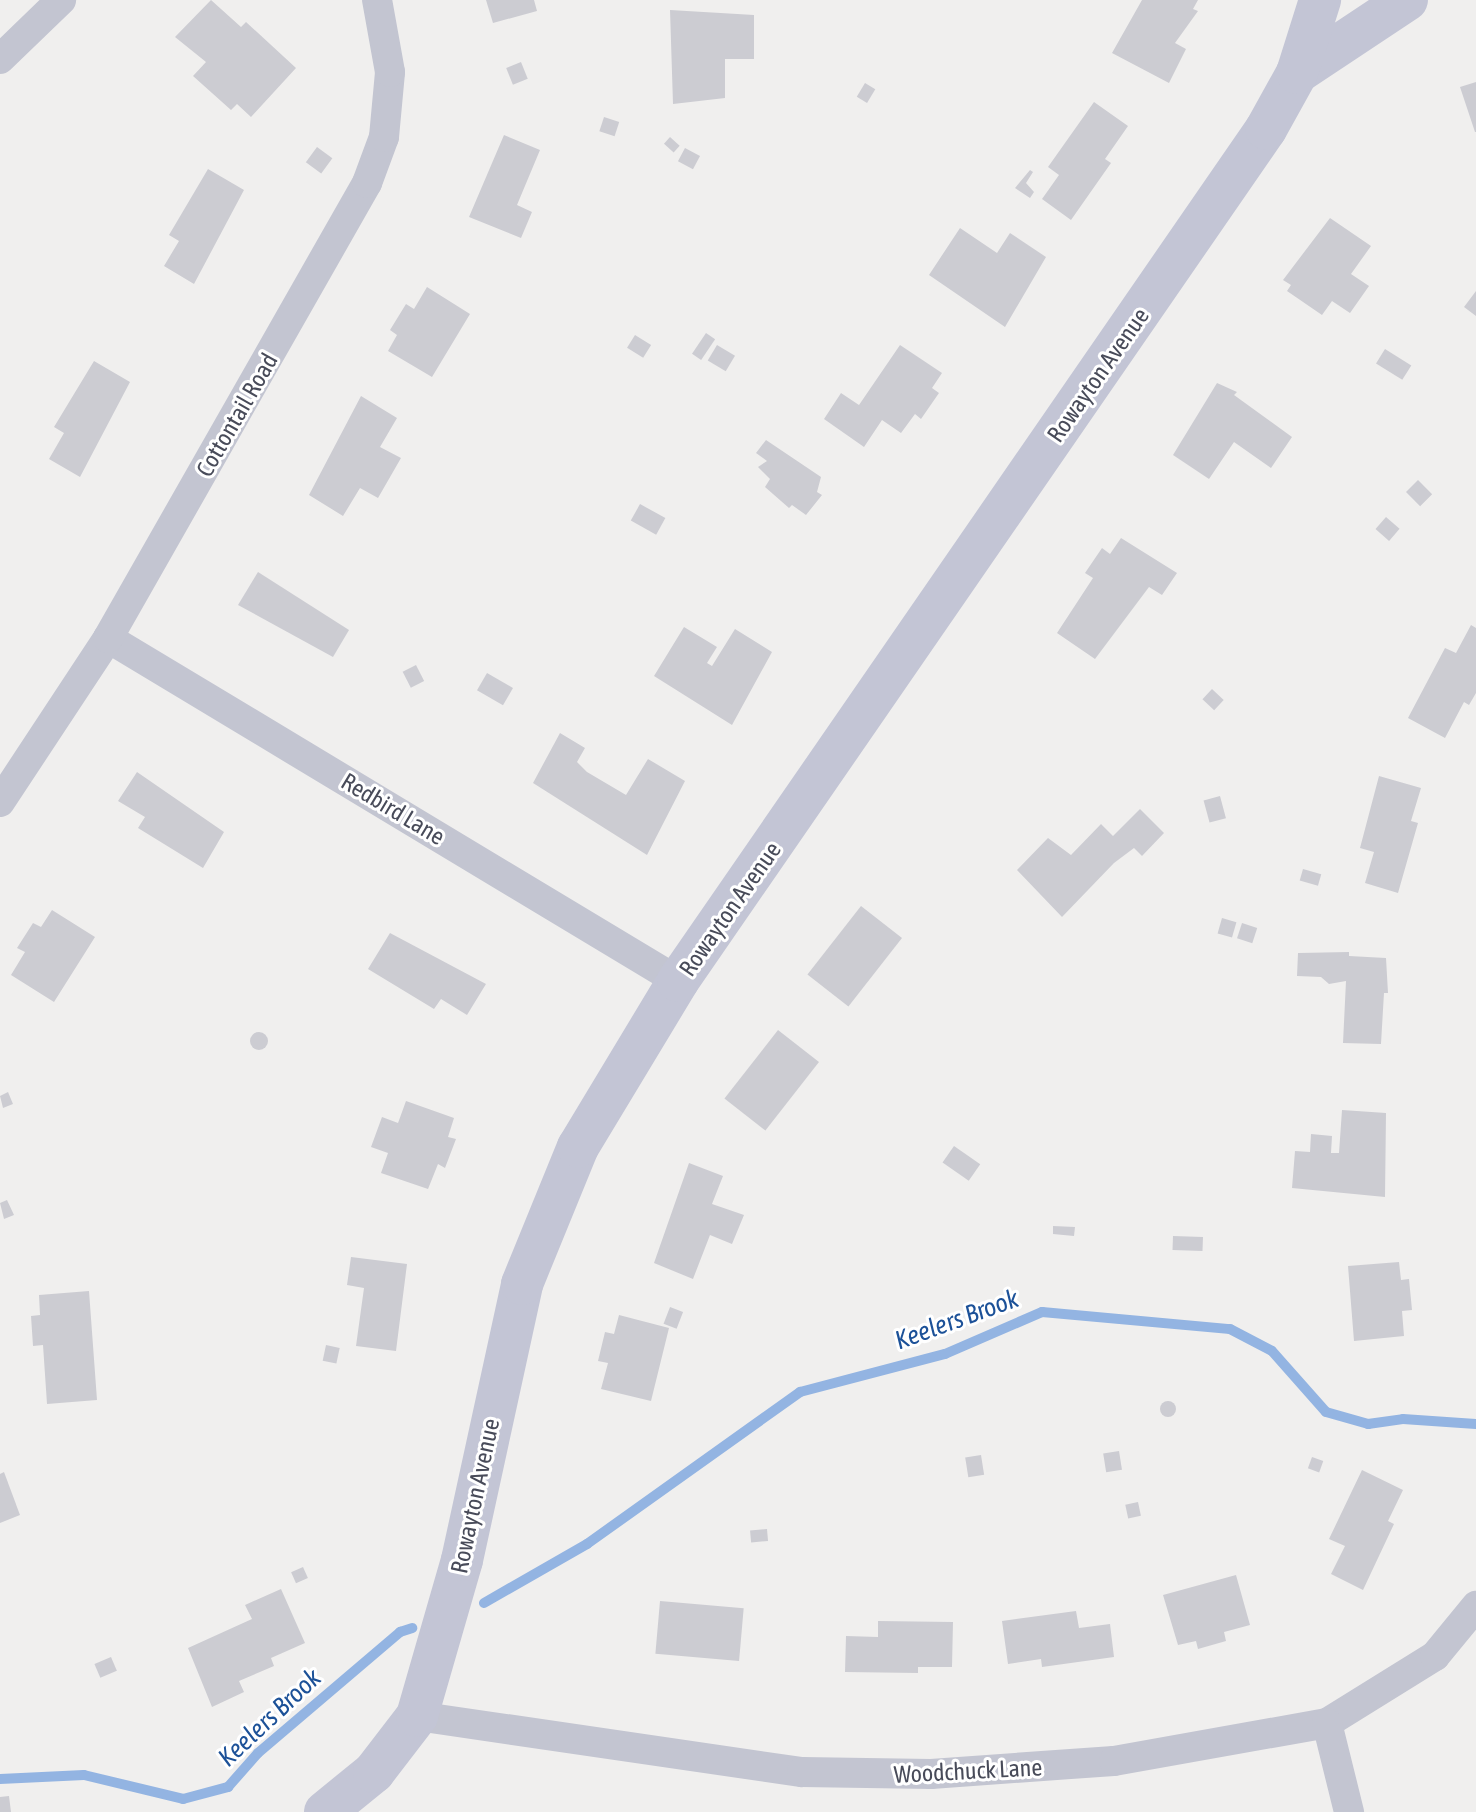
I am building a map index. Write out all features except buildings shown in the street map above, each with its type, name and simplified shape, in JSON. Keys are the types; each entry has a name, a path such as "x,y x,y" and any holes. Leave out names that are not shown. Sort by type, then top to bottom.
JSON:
{"street":[{"path":"0,59 61,0"},
{"name":"Cottontail Road","path":"0,802 108,638 367,183 384,137 390,72 377,0"},
{"name":"Rowayton Avenue","path":"325,1812 374,1772 417,1716 458,1575 522,1284 545,1217 621,1068 1229,185 1297,73 1320,0"},
{"name":"Rowayton Avenue","path":"1297,73 1407,0"},
{"name":"Redbird Lane","path":"108,638 678,981"},
{"name":"Woodchuck Lane","path":"417,1716 716,1761 881,1775 1114,1761 1327,1723 1435,1656 1476,1606"},
{"path":"1327,1723 1349,1812"}],"waterway":[{"name":"Keelers Brook","path":"484,1603 587,1544 800,1392 945,1354 1042,1312 1230,1329 1272,1351 1326,1412 1368,1424 1403,1419 1476,1424"},
{"name":"Keelers Brook","path":"0,1779 84,1775 183,1799 228,1787 258,1753 400,1632 412,1628"}]}
